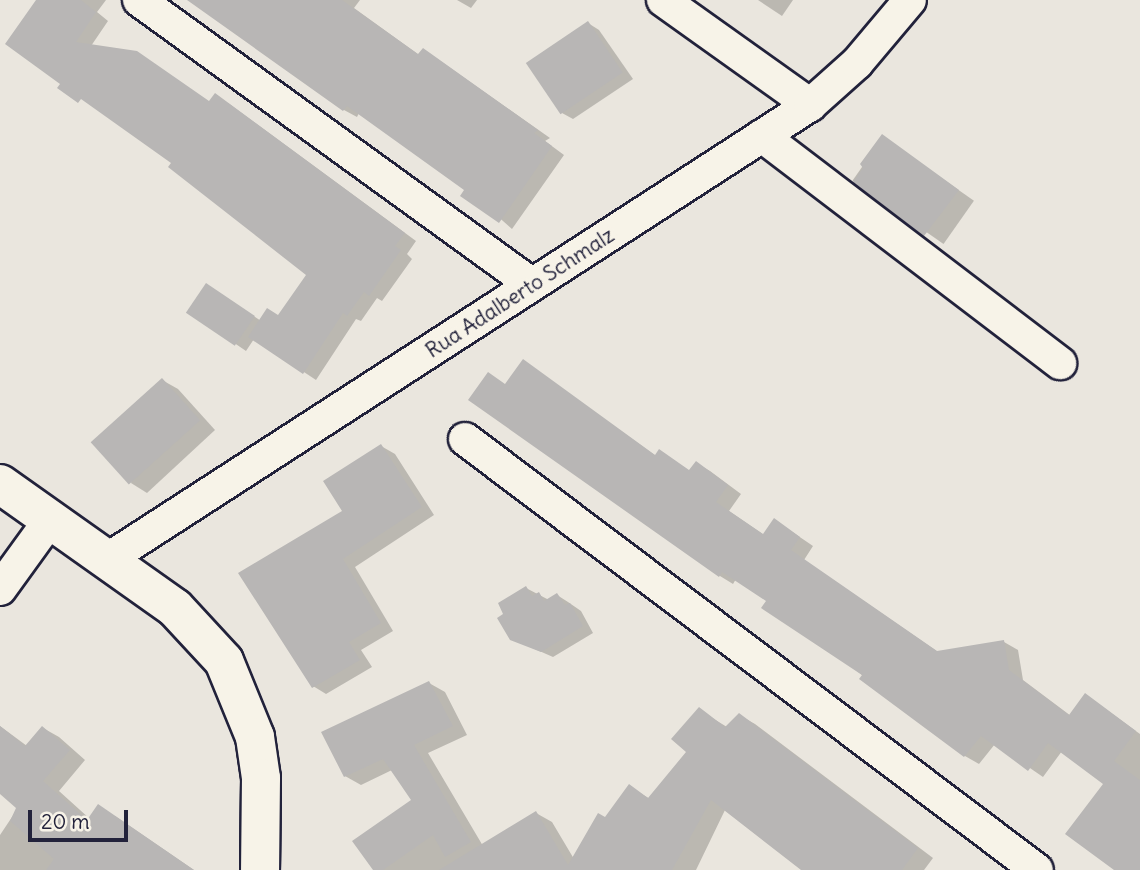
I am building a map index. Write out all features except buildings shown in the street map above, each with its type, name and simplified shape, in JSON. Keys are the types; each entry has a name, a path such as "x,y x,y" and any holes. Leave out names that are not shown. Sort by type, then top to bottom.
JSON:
{"street":[{"path":"139,0 533,284"},
{"path":"663,0 810,105"},
{"name":"Rua Adalberto Schmalz","path":"108,559 810,105 857,63 909,0"},
{"path":"762,136 1060,363"},
{"path":"465,439 1037,870"},
{"path":"0,484 108,559 202,632 240,692 261,778 260,870"},
{"path":"0,589 50,520"}]}
